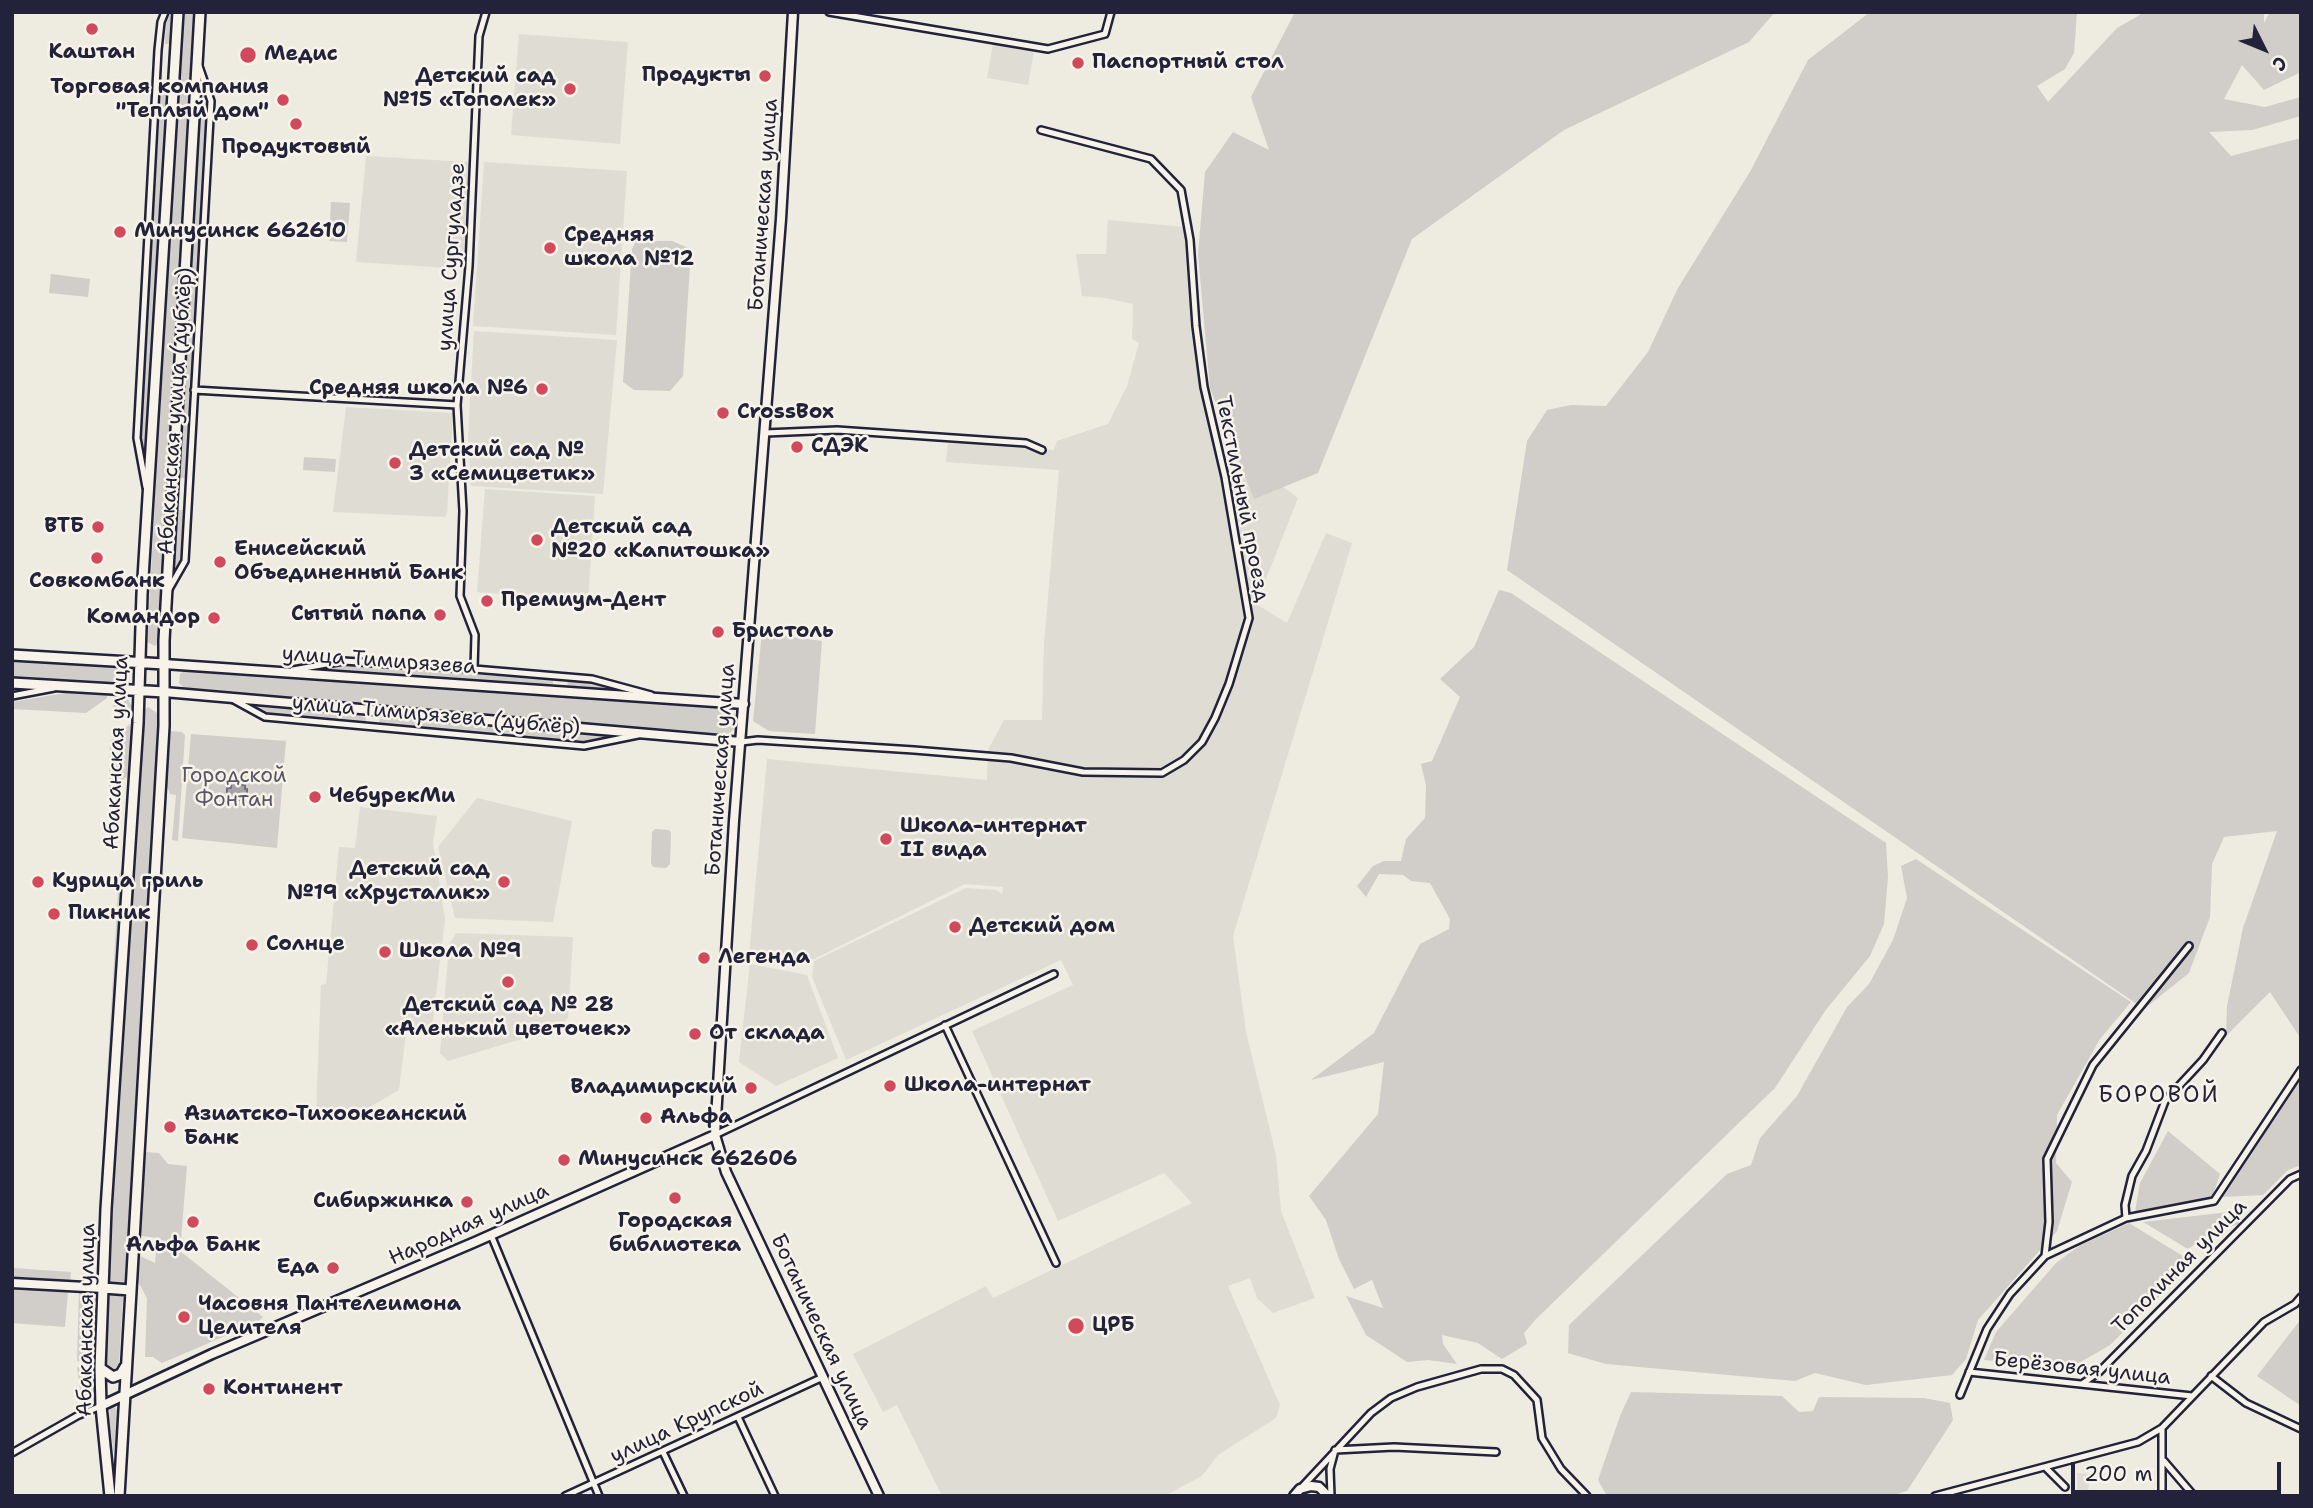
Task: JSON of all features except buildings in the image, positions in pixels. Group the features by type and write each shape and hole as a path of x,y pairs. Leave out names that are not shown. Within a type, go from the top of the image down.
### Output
{"main road":[{"name":"Абаканская улица","path":"110,1496 100,1368 106,1209 178,12"},
{"name":"Абаканская улица","path":"119,1496 164,726 166,594 200,12"},
{"name":"улица Тимирязева","path":"12,656 164,664"},
{"path":"12,683 164,692"},
{"path":"104,1288 130,1290"},
{"path":"100,1368 113,1377 121,1374 125,1366"}],"street":[{"name":"Абаканская улица (дублёр)","path":"148,501 138,438 158,50 161,22 165,12"},
{"name":"улица Сургуладзе","path":"474,669 475,635 460,596 463,511 457,405 469,266 479,36 486,12"},
{"name":"Ботаническая улица","path":"793,12 715,1135 726,1172 879,1496"},
{"path":"829,12 1048,49 1105,34 1111,12"},
{"name":"Абаканская улица (дублёр)","path":"166,594 185,561 211,101 197,60"},
{"name":"Текстильный проезд","path":"741,742 758,740 1011,758 1083,772 1162,773 1184,760 1202,742 1215,718 1229,684 1249,618 1225,477 1204,387 1190,240 1181,190 1151,159 1041,130"},
{"path":"194,390 457,405"},
{"path":"765,433 837,430 1026,443 1042,450"},
{"name":"улица Тимирязева (дублёр)","path":"283,672 343,661 474,669 592,679 664,699"},
{"name":"улица Тимирязева","path":"164,664 744,704"},
{"path":"12,696 67,686"},
{"path":"164,692 741,742"},
{"name":"улица Тимирязева (дублёр)","path":"226,696 265,717 299,721 584,746 647,733"},
{"path":"2045,1256 2049,1222 2047,1159 2093,1065 2189,946"},
{"name":"Народная улица","path":"12,1454 77,1416 124,1394 715,1135 1054,974"},
{"path":"946,1025 1055,1263"},
{"path":"2126,1218 2125,1205 2132,1176 2146,1151 2165,1101 2203,1060 2222,1033"},
{"path":"1960,1395 1987,1329 2010,1294 2045,1256 2126,1218 2214,1202 2301,1070"},
{"name":"Тополиная улица","path":"2082,1384 2099,1372 2290,1179 2301,1174"},
{"path":"491,1235 599,1496"},
{"path":"12,1283 104,1288"},
{"path":"1935,1496 2138,1442 2162,1428 2264,1322 2295,1304 2301,1297"},
{"path":"1297,1492 1371,1413 1391,1398 1417,1387 1481,1368 1502,1368 1514,1375 1537,1400 1542,1438 1561,1469 1587,1496"},
{"name":"Берёзовая улица","path":"1969,1372 2192,1396"},
{"path":"2211,1376 2246,1404 2301,1429"},
{"name":"улица Крупской","path":"565,1496 823,1377"},
{"path":"738,1417 775,1496"},
{"path":"2162,1428 2162,1496"},
{"path":"1335,1450 1394,1447 1496,1452"},
{"path":"1330,1496 1335,1450"},
{"path":"663,1452 684,1496"},
{"path":"2164,1461 2194,1496"},
{"path":"2045,1467 2065,1487"},
{"path":"1297,1492 1318,1487 1330,1496"}],"shaded area":[{"name":"Детский сад №15 «Тополек»","path":"519,34 628,42 620,144 511,135"},
{"path":"993,44 1034,50 1028,85 987,78"},
{"path":"366,156 467,162 471,167 464,269 356,262"},
{"name":"Средняя школа №12","path":"484,162 627,171 616,335 473,326"},
{"path":"1108,220 1185,227 1216,446 1230,481 1266,474 1298,498 1256,604 1287,623 1326,533 1352,543 1233,936 1246,1032 1276,1155 1281,1211 1315,1298 1273,1313 1257,1298 1250,1278 1228,1286 1280,1405 1276,1418 1218,1455 1202,1476 1164,1496 942,1496 897,1405 883,1412 853,1354 986,1286 993,1298 1192,1203 1164,1173 1058,1221 972,1031 1073,985 1061,960 846,1060 812,977 814,961 966,888 996,890 1002,894 1003,887 965,884 812,960 749,955 767,759 987,780 988,750 1004,720 1042,720 1044,644 1059,470 946,462 948,443 1054,450 1057,441 1108,424 1127,386 1139,343 1132,339 1133,304 1082,296 1076,254 1106,254"},
{"name":"Средняя школа №6","path":"474,331 617,340 603,494 471,486 468,437"},
{"name":"Детский сад № 3 «Семицветик»","path":"346,407 453,413 445,517 333,512"},
{"name":"Детский сад №20 «Капитошка»","path":"485,489 595,496 588,602 477,592"},
{"path":"231,784 245,785 247,796 244,796 244,800 230,799 227,788 231,788"},
{"name":"Детский сад №19 «Хрусталик»","path":"477,798 572,821 553,922 455,918 438,847"},
{"name":"Школа №9","path":"360,807 437,816 433,843 445,919 431,1036 406,1033 399,1090 347,1120 316,1111 321,985 326,984 339,847 355,848"},
{"name":"Детский сад № 28 «Аленький цветочек»","path":"456,933 573,937 568,1018 558,1028 448,1061 440,1053 449,945"},
{"path":"750,964 807,975 838,1058 776,1086 739,1062"},
{"path":"2077,1473 2091,1474 2087,1496 2078,1496"}],"green space":[{"path":"167,12 175,12 173,35 169,44 165,44"},
{"path":"183,12 195,12 159,643 155,646 147,642"},
{"path":"1295,12 1775,12 1749,42 1564,130 1412,239 1318,473 1254,499 1210,388 1198,254 1205,172 1233,132 1269,150 1251,97"},
{"path":"1870,12 2077,12 2074,53 2065,69 2037,86 2048,102 2117,28 2145,12 2264,12 2264,23 2270,12 2301,12 2301,72 2264,90 2242,65 2224,99 2265,107 2301,97 2301,116 2252,130 2209,132 2231,156 2301,138 2301,1039 2270,992 2226,1036 2227,1006 2243,928 2277,831 2224,837 2212,864 2210,917 2189,973 2144,1009 1507,570 1527,441 1547,410 1571,405 1606,406 1648,352 1678,288 1751,170 1808,60"},
{"path":"201,78 208,100 185,478 179,478 176,464"},
{"path":"161,88 166,89 170,99 147,473 144,468 140,432"},
{"path":"331,202 350,203 347,242 329,241"},
{"path":"636,241 672,241 691,249 683,376 670,391 634,390 623,382 632,249"},
{"path":"51,274 90,279 88,297 49,293"},
{"path":"304,457 336,459 335,472 303,470"},
{"path":"178,510 183,510 181,559 171,582 173,524"},
{"path":"1499,590 1511,593 1886,843 1888,877 1884,924 1870,956 1825,1011 1775,1088 1536,1319 1524,1333 1527,1344 1502,1359 1478,1343 1442,1335 1443,1344 1457,1364 1428,1360 1407,1362 1366,1335 1346,1296 1383,1308 1372,1280 1354,1289 1339,1259 1326,1220 1309,1196 1378,1114 1384,1062 1311,1080 1374,1033 1420,944 1449,929 1450,919 1430,883 1411,881 1403,875 1379,874 1366,897 1357,886 1373,866 1384,861 1401,861 1406,839 1425,818 1426,785 1421,764 1432,761 1460,697 1440,679 1474,647"},
{"path":"762,632 822,641 815,734 769,731 753,721"},
{"path":"12,659 109,664 122,672 121,678 114,684 12,678"},
{"path":"341,665 553,680 553,685 540,687 307,672"},
{"path":"184,671 726,708 736,716 737,724 731,732 723,736 193,690 185,689 179,683 180,674"},
{"path":"568,681 600,684 636,694 583,691 567,686"},
{"path":"65,693 107,695 107,698 86,713 12,709 12,702"},
{"path":"114,695 128,699 134,714 113,712"},
{"path":"246,703 353,713 366,718 366,723 379,723 380,719 393,717 622,738 587,744 271,716"},
{"path":"148,707 157,713 158,731 125,1282 111,1285 108,1282 143,711"},
{"path":"130,724 133,725 127,777 109,787 110,741"},
{"path":"170,731 182,732 185,735 178,841 172,840 176,795 170,794 166,784"},
{"name":"Городской Фонтан","path":"191,734 286,741 277,848 182,838"},
{"path":"655,829 669,830 671,833 670,864 666,868 653,867 651,863 652,832"},
{"path":"125,859 104,1193 101,1181 119,875"},
{"path":"1916,859 2131,1002 2100,1039 2057,1115 2056,1163 2072,1182 2057,1231 1978,1320 1966,1359 1952,1375 1866,1385 1815,1373 1795,1381 1606,1364 1568,1353 1569,1325 1727,1174 1751,1165 1760,1138 1797,1096 1847,1007 1869,984 1893,940 1907,898 1901,866"},
{"path":"2301,1067 2301,1165 2288,1170 2263,1195 2221,1197 2239,1160 2274,1115"},
{"path":"2168,1131 2220,1174 2214,1192 2208,1206 2135,1212 2140,1183"},
{"path":"145,1152 159,1153 168,1164 187,1166 180,1251 263,1317 258,1322 162,1363 153,1357 145,1357 147,1298 136,1278 140,1256 155,1263 157,1238 142,1236 139,1223"},
{"path":"2237,1211 2244,1222 2209,1234 2188,1249 2143,1222"},
{"path":"2129,1223 2186,1258 2176,1280 2110,1345 2072,1367 1984,1360 1996,1332 2056,1263 2079,1246"},
{"path":"12,1268 71,1272 70,1283 12,1279"},
{"path":"12,1288 68,1291 65,1327 12,1323"},
{"path":"79,1291 95,1299 95,1308 88,1309 87,1334 92,1343 91,1361 77,1361"},
{"path":"110,1293 120,1293 123,1298 119,1364 114,1369 104,1365 107,1297"},
{"path":"2301,1319 2301,1406 2257,1376"},
{"path":"77,1367 91,1367 93,1394 88,1402 82,1405"},
{"path":"1631,1392 1782,1396 1799,1412 1813,1411 1819,1397 1924,1398 1950,1403 1953,1420 1907,1491 1891,1496 1607,1496 1598,1480"},
{"path":"114,1406 118,1411 114,1455 109,1418 110,1408"}],"place":[{"name":"Каштан","path":"92,29"},
{"name":"Медис","path":"248,55"},
{"name":"Паспортный стол","path":"1078,63"},
{"name":"Продукты","path":"765,76"},
{"name":"Детский сад №15 «Тополек»","path":"570,89"},
{"name":"Торговая компания \"Теплый дом\"","path":"283,100"},
{"name":"Продуктовый","path":"296,124"},
{"name":"Минусинск 662610","path":"120,232"},
{"name":"Средняя школа №12","path":"550,248"},
{"name":"Средняя школа №6","path":"542,389"},
{"name":"CrossBox","path":"723,413"},
{"name":"СДЭК","path":"797,447"},
{"name":"Детский сад № 3 «Семицветик»","path":"395,463"},
{"name":"ВТБ","path":"98,527"},
{"name":"Детский сад №20 «Капитошка»","path":"537,540"},
{"name":"Совкомбанк","path":"97,558"},
{"name":"Енисейский Объединенный Банк","path":"220,562"},
{"name":"Премиум-Дент","path":"487,601"},
{"name":"Сытый папа","path":"440,615"},
{"name":"Командор","path":"214,618"},
{"name":"Бристоль","path":"718,632"},
{"name":"ЧебурекМи","path":"315,797"},
{"name":"Школа-интернат II вида","path":"886,839"},
{"name":"Курица гриль","path":"38,882"},
{"name":"Детский сад №19 «Хрусталик»","path":"504,882"},
{"name":"Пикник","path":"54,914"},
{"name":"Детский дом","path":"955,927"},
{"name":"Солнце","path":"252,945"},
{"name":"Школа №9","path":"385,952"},
{"name":"Легенда","path":"704,958"},
{"name":"Детский сад № 28 «Аленький цветочек»","path":"508,982"},
{"name":"От склада","path":"695,1034"},
{"name":"Школа-интернат","path":"890,1086"},
{"name":"Владимирский","path":"751,1088"},
{"name":"Альфа","path":"646,1118"},
{"name":"Азиатско-Тихоокеанский Банк","path":"170,1127"},
{"name":"Минусинск 662606","path":"564,1160"},
{"name":"Городская библиотека","path":"675,1198"},
{"name":"Сибиржинка","path":"467,1202"},
{"name":"Альфа Банк","path":"193,1222"},
{"name":"Еда","path":"333,1268"},
{"name":"Часовня Пантелеимона Целителя","path":"184,1317"},
{"name":"ЦРБ","path":"1076,1326"},
{"name":"Континент","path":"209,1389"}],"district":[{"name":"БОРОВОЙ","path":"2159,1096"}]}
